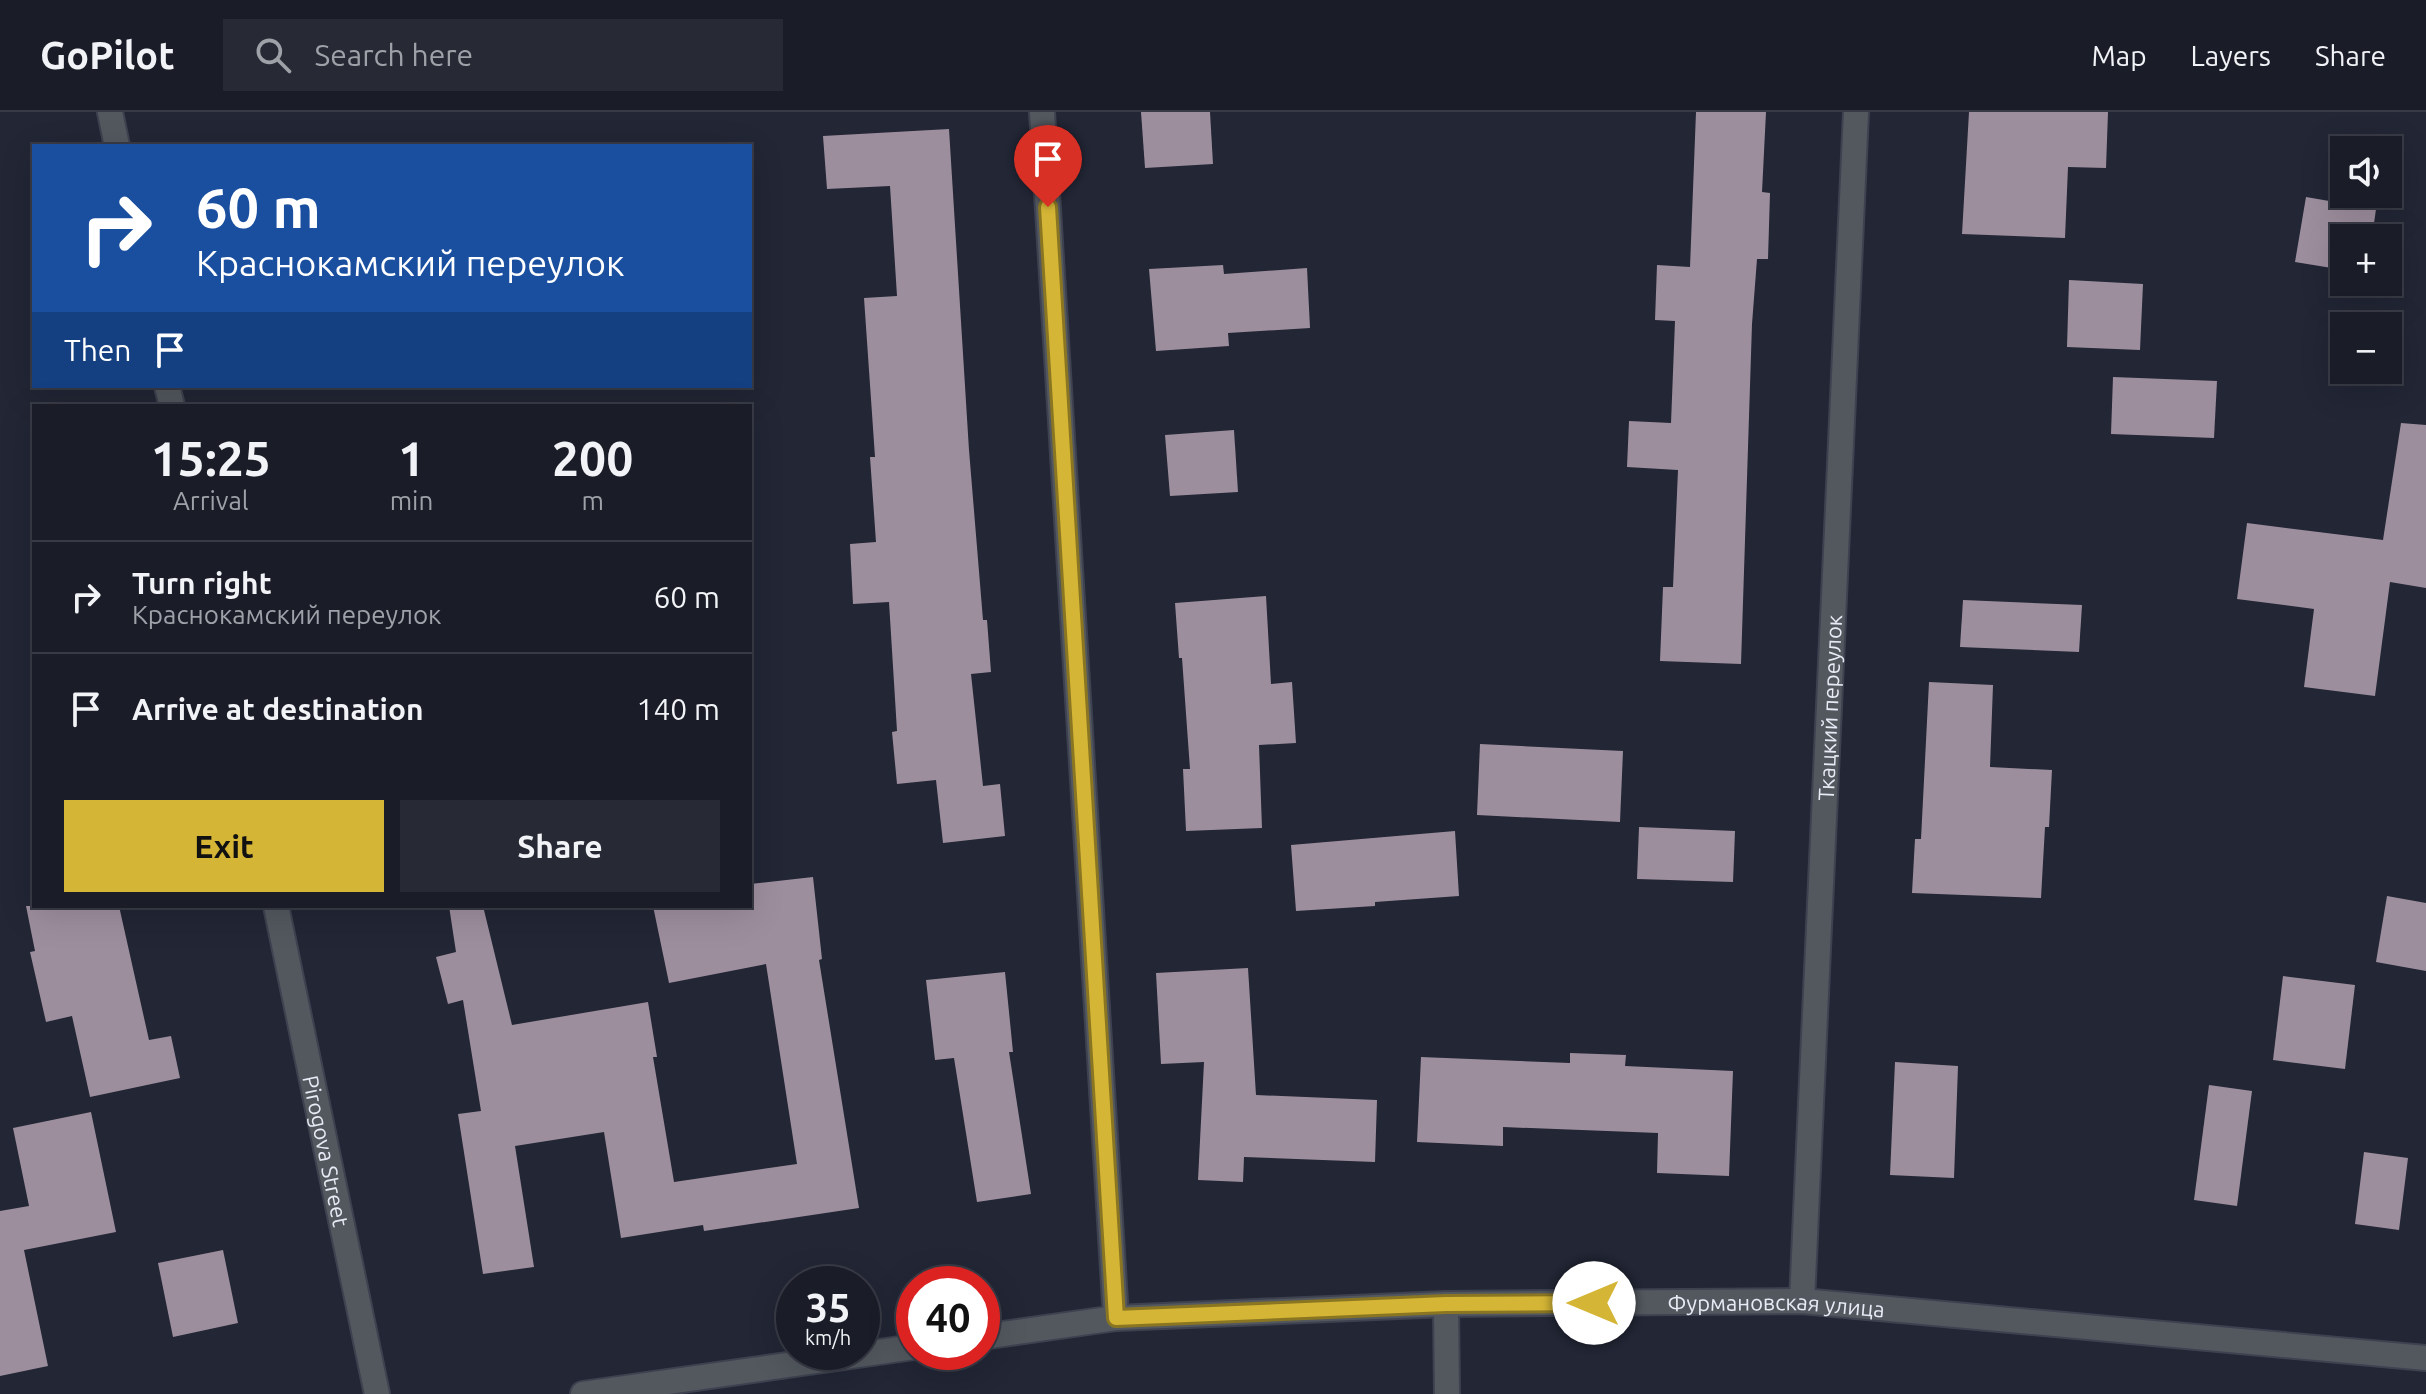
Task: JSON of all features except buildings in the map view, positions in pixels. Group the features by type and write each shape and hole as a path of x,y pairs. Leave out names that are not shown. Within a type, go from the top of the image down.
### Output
{"street":[{"path":"110,112 117,144"},
{"path":"1042,112 1116,1318"},
{"name":"Ткацкий переулок","path":"1802,1301 1856,112"},
{"name":"Pirogova Street","path":"276,908 377,1394"},
{"name":"Фурмановская улица","path":"1000,1334 1116,1318 1446,1304 1802,1301 2426,1358"},
{"path":"1446,1304 1447,1394"},
{"path":"583,1394 896,1350"}],"route":[{"path":"1048,207 1116,1318 1446,1304 1594,1303"}]}
